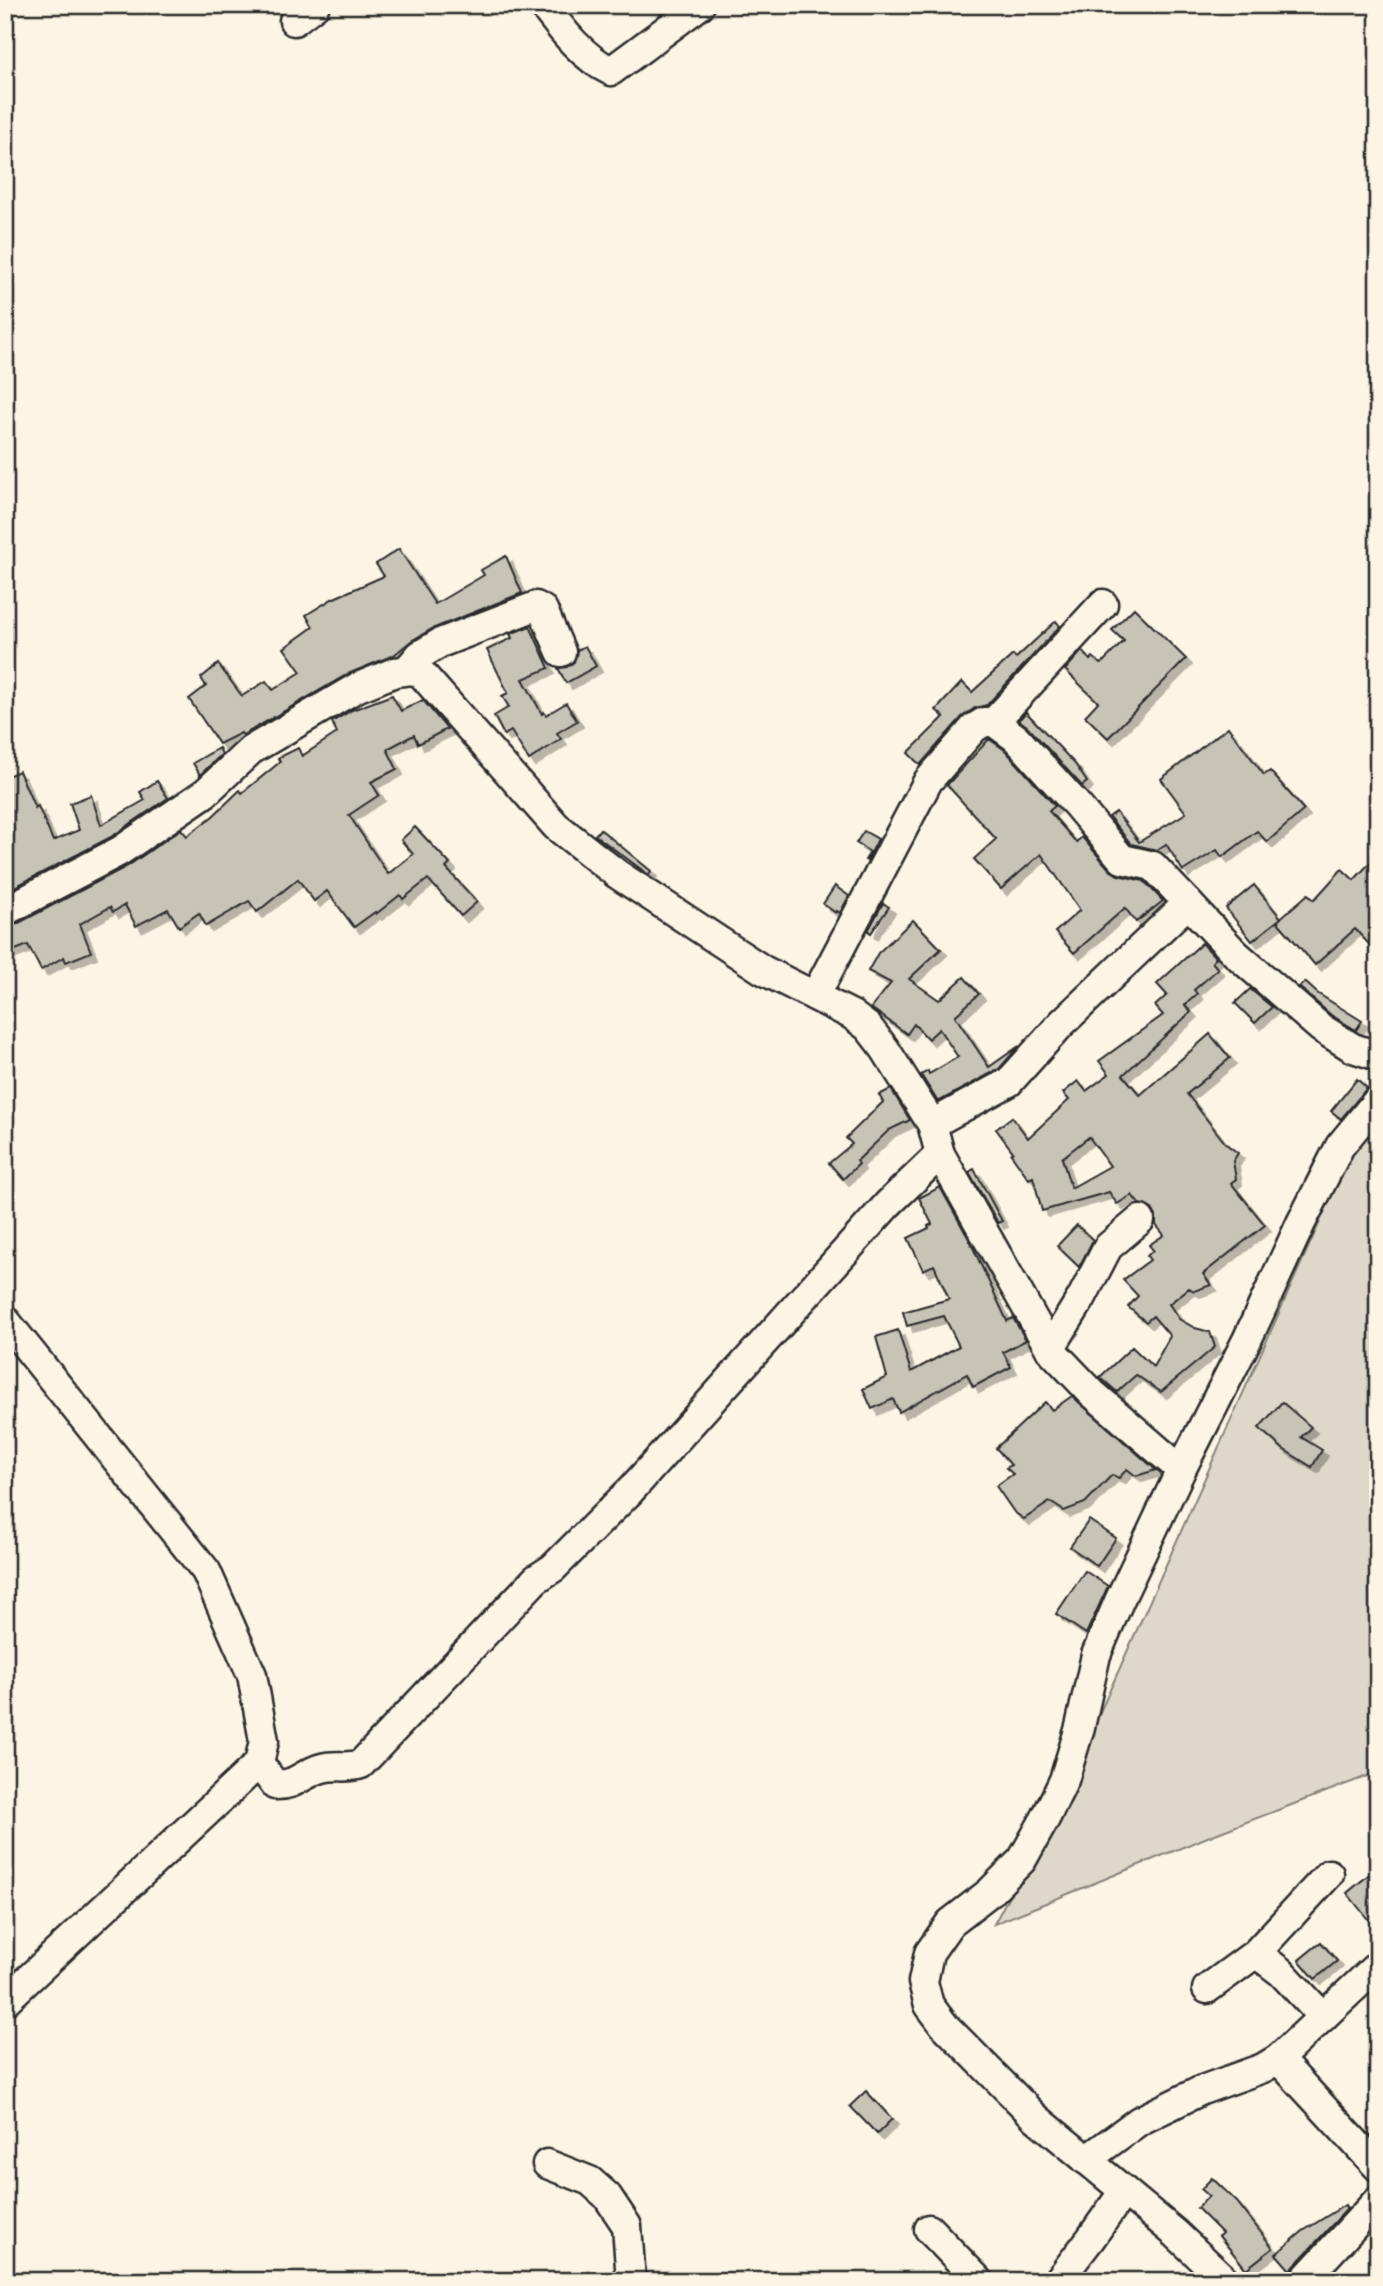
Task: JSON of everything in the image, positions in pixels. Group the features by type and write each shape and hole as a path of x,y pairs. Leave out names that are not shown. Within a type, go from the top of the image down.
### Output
{"street":[{"path":"543,5 573,42 596,64 611,71 700,5"},
{"path":"994,722 1103,604"},
{"path":"407,670 421,655 440,643 536,606 540,607 546,616 561,652"},
{"path":"5,911 120,851 205,793 239,760 267,740 356,688 396,672 407,670 421,673 556,826 617,874 763,970 852,1015 868,1027 932,1124 940,1154 1050,1349 1092,1393 1181,1470"},
{"path":"815,996 928,781 974,728 984,722 994,722 1016,738 1122,859 1153,866 1236,954 1321,1028 1353,1048 1378,1056"},
{"path":"932,1124 1009,1082 1062,1023 1188,904"},
{"path":"1226,2281 1175,2233 1035,2118 944,2025 929,2005 923,1982 929,1953 950,1923 990,1892 1022,1860 1046,1817 1064,1780 1080,1727 1096,1655 1181,1470 1340,1146 1378,1100"},
{"path":"259,1763 275,1785 289,1786 320,1768 361,1765 536,1579 553,1569 631,1490 888,1204 940,1154"},
{"path":"1050,1349 1082,1297 1108,1247 1140,1220"},
{"path":"5,1320 206,1571 252,1675 264,1741 259,1763 5,2001"},
{"path":"1207,1989 1256,1953 1329,1874"},
{"path":"1256,1953 1281,1972 1324,2017"},
{"path":"1086,2160 1139,2120 1202,2090 1263,2068 1278,2059 1378,1965"},
{"path":"1278,2059 1378,2167"},
{"path":"547,2164 590,2181 607,2196 627,2226 631,2281"},
{"path":"1058,2281 1124,2191"},
{"path":"1303,2281 1378,2200"},
{"path":"929,2229 979,2281"}],"shaded area":[{"path":"1378,1092 1378,1772 1215,1834 994,1924 1066,1788"}],"building":[{"path":"399,549 435,604 484,575 481,570 506,556 522,593 432,629 394,655 348,674 243,735 241,733 219,744 189,699 206,686 201,678 218,664 242,696 266,681 273,690 301,672 284,648 313,627 306,615 332,599 384,576 376,564"},
{"path":"1134,608 1186,659 1108,738 1085,716 1098,702 1065,670 1082,651 1090,660 1093,657 1101,664 1124,641 1112,630"},
{"path":"1056,621 1060,626 987,705 975,708 962,717 920,765 908,753 944,717 936,710 962,682 972,692 1013,655 1016,658"},
{"path":"530,626 549,668 523,679 542,714 544,712 546,715 566,703 577,721 557,733 561,739 529,760 511,731 504,735 494,716 509,707 502,696 508,693 487,650 512,638 510,634"},
{"path":"585,646 596,666 566,683 558,668 567,667 574,662 577,650"},
{"path":"392,695 401,711 423,700 447,729 418,744 414,735 387,749 397,769 371,782 379,795 349,815 388,874 413,854 401,840 415,827 450,864 446,868 477,902 461,916 428,879 403,899 400,895 354,927 327,891 314,901 298,879 257,912 249,901 206,926 199,913 179,927 168,909 136,926 125,905 113,912 110,907 80,924 91,952 66,962 64,957 41,970 28,945 5,954 5,927 13,926 128,866 181,829 187,836 240,790 242,793 280,762 278,758 298,748 302,756 337,733 332,722 352,710"},
{"path":"1026,712 1075,764 1087,782 1082,786 1019,720"},
{"path":"1228,727 1264,775 1270,771 1304,810 1267,842 1257,831 1222,857 1217,850 1183,871 1166,844 1157,850 1131,844 1109,817 1116,812 1139,842 1186,813 1161,779"},
{"path":"989,739 1005,750 1055,806 1049,811 1076,842 1082,837 1110,870 1118,875 1144,881 1163,901 1136,922 1125,908 1074,953 1055,932 1080,910 1041,854 1001,889 974,859 996,839 947,785"},
{"path":"219,748 222,754 200,775 193,763"},
{"path":"19,771 53,841 79,830 70,803 91,795 101,825 145,800 140,792 157,781 168,798 111,837 7,891 5,777"},
{"path":"600,829 651,871 649,875 595,835"},
{"path":"864,831 878,839 867,861 865,860 870,852 856,843"},
{"path":"1378,854 1378,954 1355,929 1315,965 1277,921 1308,894 1314,900 1342,869 1354,880"},
{"path":"1254,885 1281,918 1252,941 1226,908"},
{"path":"835,886 849,896 840,913 823,904"},
{"path":"883,903 889,907 871,933 868,931"},
{"path":"913,920 941,949 909,979 939,1000 964,977 979,994 955,1016 989,1067 1019,1046 999,1069 938,1102 921,1075 928,1071 929,1074 958,1057 939,1029 928,1039 914,1024 907,1034 871,1008 891,983 868,971 878,953"},
{"path":"1202,943 1216,958 1212,962 1218,969 1194,990 1197,994 1185,1005 1191,1012 1123,1075 1140,1095 1210,1034 1230,1058 1187,1094 1226,1144 1238,1153 1233,1161 1236,1179 1231,1183 1265,1225 1203,1274 1211,1285 1194,1291 1189,1288 1169,1304 1179,1319 1195,1328 1210,1332 1215,1347 1161,1392 1136,1375 1117,1392 1100,1377 1132,1347 1153,1367 1170,1336 1153,1316 1146,1322 1128,1307 1138,1296 1123,1280 1150,1260 1147,1256 1153,1250 1149,1245 1164,1235 1156,1225 1156,1216 1152,1209 1139,1204 1132,1195 1117,1204 1109,1192 1042,1211 1033,1177 1029,1179 996,1129 1012,1117 1028,1138 1069,1100 1063,1093 1078,1081 1086,1091 1109,1074 1099,1061 1163,1015 1155,1006 1167,995 1157,984","holes":["1089,1137 1110,1166 1071,1188 1062,1158"]},
{"path":"1305,982 1317,993 1362,1021 1356,1030 1331,1015 1299,987"},
{"path":"1250,989 1272,1007 1255,1023 1235,1003"},
{"path":"1357,1079 1367,1088 1341,1119 1331,1111"},
{"path":"891,1089 910,1120 889,1130 857,1161 859,1164 843,1179 829,1163 852,1144 846,1138 883,1102 879,1095"},
{"path":"974,1169 1002,1221 998,1223 969,1172"},
{"path":"940,1187 969,1239 1007,1321 1013,1318 1026,1340 1003,1352 1011,1367 973,1387 967,1374 899,1412 893,1399 872,1409 863,1389 887,1377 876,1337 898,1330 911,1372 959,1346 944,1316 907,1326 903,1312 949,1299 934,1265 923,1270 908,1238 932,1224 919,1198"},
{"path":"1077,1225 1093,1240 1079,1267 1057,1246"},
{"path":"1072,1396 1156,1470 1136,1476 1127,1469 1119,1478 1112,1475 1085,1503 1064,1511 1050,1502 1024,1519 1014,1512 996,1486 1013,1474 1006,1468 1011,1465 996,1448 1045,1402 1052,1410"},
{"path":"1282,1402 1311,1427 1301,1437 1322,1450 1312,1467 1283,1449 1259,1428"},
{"path":"1089,1520 1116,1538 1097,1566 1070,1547"},
{"path":"1085,1571 1108,1586 1086,1634 1056,1614"},
{"path":"1371,1873 1378,1881 1378,1932 1347,1893"},
{"path":"1321,1942 1337,1961 1315,1979 1299,1960"},
{"path":"866,2091 892,2119 877,2134 850,2106"},
{"path":"1212,2178 1237,2202 1273,2248 1246,2269 1219,2236 1222,2233 1197,2208 1209,2196 1201,2189"},
{"path":"1345,2205 1347,2209 1290,2270 1276,2254 1303,2231"}]}
